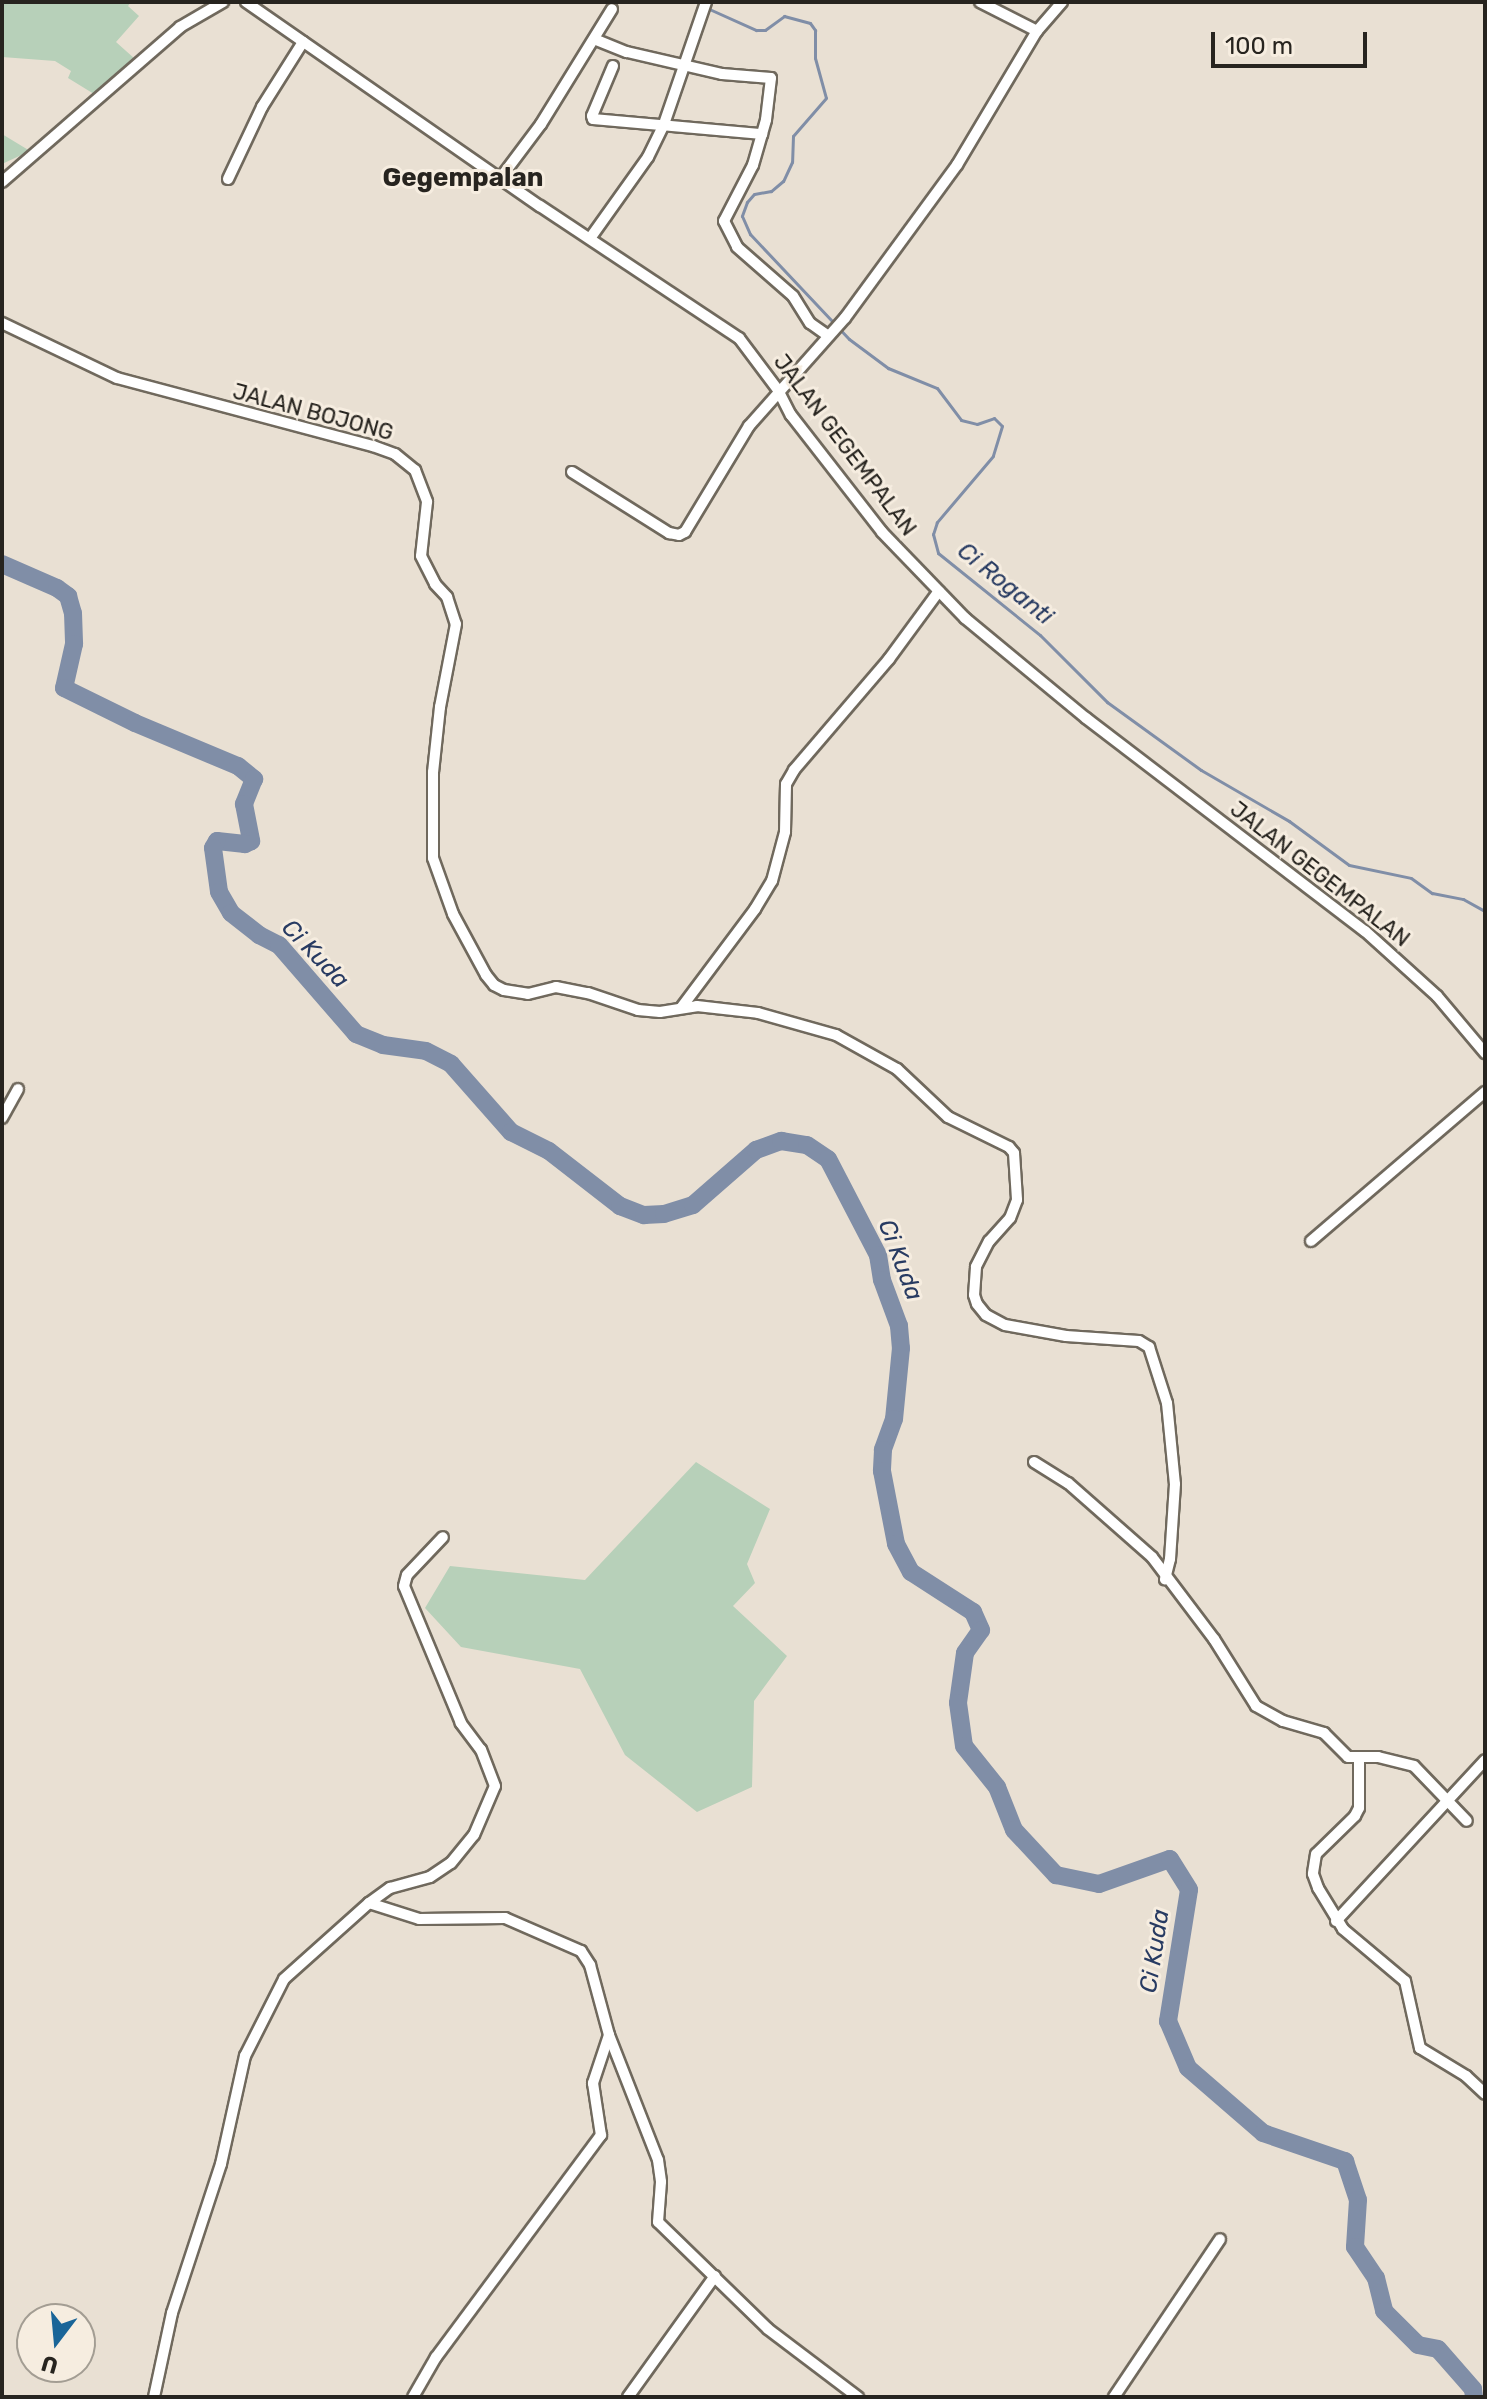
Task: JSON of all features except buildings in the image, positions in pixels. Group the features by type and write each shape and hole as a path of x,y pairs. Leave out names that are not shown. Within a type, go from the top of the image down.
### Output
{"street":[{"path":"2,182 180,27 223,2"},
{"name":"JALAN GEGEMPALAN","path":"246,2 502,176 540,206 739,338 778,390 791,415 882,532 965,618 1086,718 1365,931 1437,996 1485,1053"},
{"path":"980,2 1037,31"},
{"path":"572,472 669,533 682,534 749,426 845,318 957,165 1037,31 1062,2"},
{"path":"591,237 648,157 664,124 682,63 706,5"},
{"path":"502,176 541,124 612,9"},
{"path":"594,39 627,52 722,74 769,77 772,82 762,134 753,165 725,213 725,229 737,247 793,296 810,323 830,332"},
{"path":"228,179 262,107 303,42"},
{"path":"613,66 592,118 611,124 621,120 762,134"},
{"name":"JALAN BOJONG","path":"2,323 117,378 373,446 395,454 415,470 427,502 421,556 435,584 447,597 456,624 440,707 433,772 433,858 471,952 494,985 504,990 528,994 556,987 588,993 638,1010 660,1012 681,1008 758,1013 836,1035 897,1069 955,1122 1009,1147 1014,1153 1017,1200 1010,1218 989,1241 976,1267 974,1295 977,1304 986,1315 1005,1325 1066,1336 1139,1341 1149,1347 1167,1403 1175,1484 1165,1579"},
{"path":"681,1008 755,909 772,881 785,832 786,784 794,770 889,659 939,591"},
{"path":"2,1118 18,1089"},
{"path":"1311,1241 1485,1092"},
{"path":"1034,1462 1054,1472 1136,1541 1157,1563 1165,1579 1214,1639 1256,1706 1283,1721 1324,1733 1344,1755 1359,1760 1378,1757 1414,1766 1445,1802 1467,1821"},
{"path":"154,2397 172,2313 221,2164 245,2056 284,1979 390,1888 430,1877 451,1863 474,1835 495,1786 481,1750 461,1723 404,1586 407,1575 443,1537"},
{"path":"1359,1760 1359,1808 1313,1863 1318,1888 1336,1921 1405,1981 1420,2048 1466,2076 1485,2094"},
{"path":"1336,1921 1485,1760"},
{"path":"369,1903 419,1919 505,1918 581,1951 590,1965 609,2035 658,2160 661,2182 658,2222 768,2329 858,2397"},
{"path":"413,2397 436,2357 595,2147 601,2135 601,2124 593,2083 609,2035"},
{"path":"1114,2397 1220,2239"},
{"path":"628,2397 715,2276"}],"green space":[{"path":"2,2 131,2 128,6 139,16 116,42 135,59 94,94 68,78 71,71 55,61 2,57"},
{"path":"2,134 30,151 2,164"},
{"path":"696,1462 770,1509 747,1564 755,1583 733,1606 787,1656 754,1701 752,1787 697,1812 625,1755 580,1669 461,1647 425,1608 450,1566 585,1580"}],"waterway":[{"name":"Ci Roganti","path":"707,8 756,30 765,30 784,16 810,23 815,30 815,58 826,98 793,136 792,162 783,181 771,191 754,194 747,202 742,216 750,234 849,339 888,368 937,388 961,420 977,424 994,418 1002,426 993,456 937,522 933,534 938,553 1040,635 1107,702 1201,770 1289,821 1349,865 1411,878 1432,893 1463,899 1485,911"},
{"name":"Ci Kuda","path":"2,564 68,596 73,613 74,644 64,688 135,723 238,766 254,779 244,804 251,841 245,844 217,841 213,848 219,892 231,913 259,935 279,945 356,1034 383,1045 426,1051 451,1064 511,1132 549,1151 620,1206 644,1215 664,1214 693,1205 756,1150 781,1141 807,1145 828,1159 878,1255 882,1280 899,1326 901,1348 894,1419 883,1450 882,1471 896,1544 911,1572 973,1612 981,1630 965,1653 958,1703 964,1746 997,1787 1014,1830 1056,1875 1099,1884 1170,1859 1189,1890 1168,2021 1188,2068 1263,2133 1345,2161 1358,2200 1355,2247 1376,2278 1384,2311 1418,2345 1438,2349 1473,2389 1474,2397"}],"district":[{"name":"Gegempalan","path":"463,178"}]}
